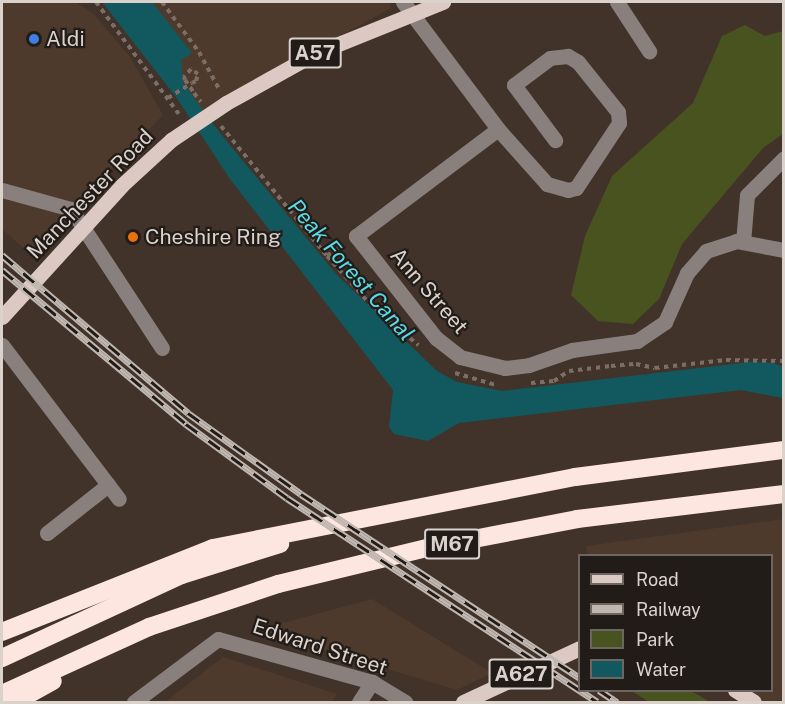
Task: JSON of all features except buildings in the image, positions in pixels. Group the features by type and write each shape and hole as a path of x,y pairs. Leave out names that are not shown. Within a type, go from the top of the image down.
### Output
{"highway":[{"name":"M67","path":"2,632 213,548 370,514 575,477 783,450"},
{"name":"M67","path":"2,694 149,627 278,584 427,548 577,519 783,494"},
{"name":"M67","path":"2,658 182,576 370,514"},
{"name":"M67","path":"15,702 149,627"}],"main road":[{"name":"Manchester Road","path":"2,318 83,231 122,185 171,140 226,103 315,53 406,7 443,2"},
{"name":"A627","path":"463,702 578,648"},
{"path":"738,692 754,702"}],"street":[{"path":"617,2 649,51"},
{"path":"406,7 535,175 559,188 576,188 619,123 618,112 578,62 568,56 550,58 514,85 555,140"},
{"name":"Ann Street","path":"498,129 356,236 436,338 460,357 505,368 529,365 572,350 637,341 665,322 687,273 706,252 743,242 783,250"},
{"path":"743,242 747,195 783,158"},
{"path":"2,190 71,209 83,231 162,348"},
{"path":"2,345 119,499"},
{"path":"47,533 108,484"},
{"name":"Edward Street","path":"134,702 218,639 372,682 405,702"},
{"path":"359,702 372,682"}],"path":[{"path":"96,2 178,113"},
{"path":"162,2 199,52 226,103"},
{"path":"168,98 192,83 198,77 191,69 184,77 208,111"},
{"path":"216,120 327,256"}],"shaded area":[{"path":"2,2 75,2 94,14 130,57 163,115 30,254 2,229"},
{"path":"123,2 389,2 391,8 197,115"},
{"path":"783,519 783,702 754,702 737,692 773,692 773,554 588,554 586,546"},
{"path":"372,599 492,673 457,690 257,630"},
{"path":"223,657 337,694 332,702 165,702"}],"green space":[{"path":"745,25 765,36 783,31 783,134 763,148 682,244 659,299 633,324 598,321 571,295 585,236 612,176 693,103 722,36"},
{"path":"634,692 693,692 710,702 649,702"}],"water":[{"path":"102,2 152,2 192,53 181,60 183,83 220,133 336,274 437,371 457,382 502,391 751,362 773,363 783,367 783,398 741,390 459,423 428,441 394,434 389,427 393,390 230,179 176,97"}],"railway":[{"path":"2,255 188,413 301,494 578,677"},
{"path":"2,270 186,424 287,498 578,689"},
{"path":"582,692 597,702"},
{"path":"602,692 617,702"}],"place":[{"name":"Aldi","path":"34,39"},
{"name":"Cheshire Ring","path":"133,237"}],"water label":[{"name":"Peak Forest Canal","path":"351,270"}]}
